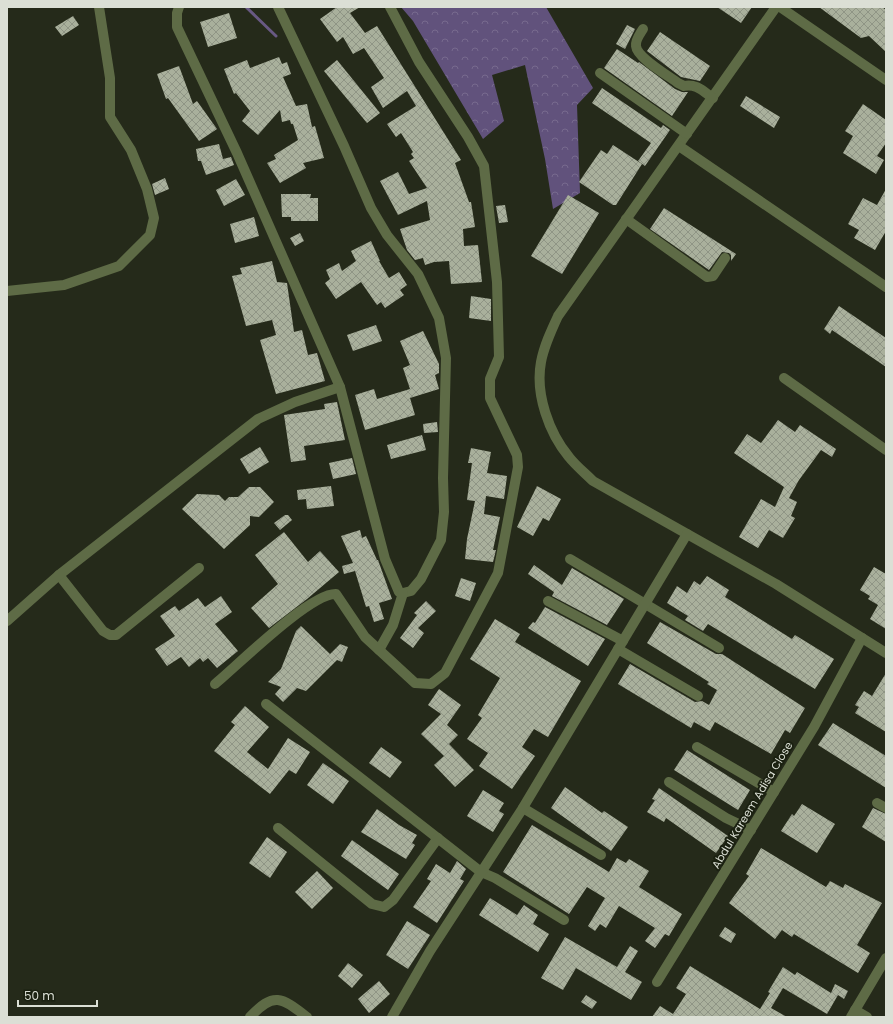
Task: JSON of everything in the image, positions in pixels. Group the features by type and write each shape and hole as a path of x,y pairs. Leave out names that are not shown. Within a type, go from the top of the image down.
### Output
{"street":[{"path":"7,291 64,285 119,266 150,235 154,218 147,189 131,150 110,117 110,78 99,7"},
{"path":"179,7 176,27 237,153 340,387 385,559 399,592 404,593 411,591 421,579 441,540 444,512 443,470 446,358 439,318 418,274 387,235 371,208 344,146 278,7"},
{"path":"215,684 294,616 328,594 336,594 365,637 415,683 431,684 445,673 498,573 518,467 517,455 490,398 490,379 499,357 497,282 484,166 468,137 419,62 390,7"},
{"path":"776,7 558,316 547,340 541,363 540,389 556,437 569,458 593,481 776,584 886,652"},
{"path":"780,7 886,80"},
{"path":"643,29 636,40 636,47 640,56 678,83 684,86 690,84 696,86 712,98"},
{"path":"600,73 687,134"},
{"path":"679,146 886,287"},
{"path":"626,219 707,278 712,276 724,258"},
{"path":"784,378 886,450"},
{"path":"7,621 59,575 258,419 295,402 340,387"},
{"path":"392,1017 430,951 523,808 687,534"},
{"path":"570,559 719,648"},
{"path":"59,575 103,631 110,635 116,635 199,568"},
{"path":"379,650 393,625 404,593"},
{"path":"548,601 621,645 698,696"},
{"name":"Abdul Kareem Adisa Close","path":"657,982 814,727 862,638"},
{"path":"266,704 481,872 495,878 564,920"},
{"path":"697,746 774,792"},
{"path":"669,782 726,818 751,830"},
{"path":"523,808 601,855"},
{"path":"278,828 372,904 384,907 393,900 438,838"},
{"path":"867,1017 853,1013 886,958"},
{"path":"250,1017 263,1004 276,999 286,1001 307,1017"}],"green space":[{"path":"401,7 546,7 593,88 577,105 580,193 553,209 545,159 525,65 492,75 504,121 483,139 413,21"}],"building":[{"path":"337,7 360,7 350,13 365,33 377,26 461,160 455,163 469,202 471,202 475,227 463,229 464,246 478,245 482,282 451,284 449,261 434,262 425,265 423,258 415,260 407,250 400,229 430,220 427,201 398,215 380,181 398,172 409,194 427,188 409,161 414,158 411,154 413,152 401,133 396,137 387,124 416,106 407,91 383,108 371,87 384,78 364,48 353,54 343,37 337,42 320,19"},
{"path":"717,7 752,7 741,23"},
{"path":"819,7 882,7 886,10 886,52 869,36 861,38"},
{"path":"229,13 237,38 208,47 200,22"},
{"path":"73,16 79,25 62,36 55,27"},
{"path":"627,25 635,29 625,49 616,44"},
{"path":"660,32 710,66 700,81 681,77 647,51"},
{"path":"617,49 638,63 639,62 675,89 682,92 688,92 672,116 604,68"},
{"path":"279,57 282,64 287,62 291,74 283,77 296,106 307,104 312,127 315,126 324,158 303,163 306,168 280,183 267,163 276,159 274,155 298,140 293,124 291,124 290,120 282,122 280,110 258,135 242,121 250,111 236,93 234,94 224,69 247,60 250,68"},
{"path":"337,60 380,113 367,123 324,71"},
{"path":"179,66 193,104 197,101 217,129 199,141 168,98 166,99 157,74"},
{"path":"602,88 661,128 663,125 670,130 645,166 638,161 651,143 592,103"},
{"path":"746,96 780,117 774,128 740,106"},
{"path":"863,104 886,120 886,143 877,156 884,160 876,174 843,153 853,136 845,131"},
{"path":"219,144 223,159 231,157 234,165 206,175 201,161 198,161 196,149"},
{"path":"613,145 642,164 616,205 613,205 579,182 601,150 607,154"},
{"path":"165,178 169,189 155,195 152,184"},
{"path":"236,179 245,195 224,206 216,190"},
{"path":"886,189 886,231 875,250 854,238 859,230 848,224 863,198 877,205"},
{"path":"281,194 311,194 310,198 318,198 318,221 291,221 291,217 282,217"},
{"path":"568,195 599,213 562,274 531,256"},
{"path":"505,205 508,222 499,223 496,206"},
{"path":"664,208 736,254 731,261 731,255 729,253 722,252 709,270 650,229"},
{"path":"254,217 259,236 235,243 230,224"},
{"path":"300,233 304,241 295,246 290,238"},
{"path":"371,241 379,261 389,278 399,272 407,285 400,290 404,295 385,308 381,302 377,305 361,282 336,299 325,283 330,279 326,270 339,263 342,271 356,261 351,251"},
{"path":"272,261 277,282 287,283 294,332 302,330 308,355 317,353 325,381 276,394 260,340 276,335 272,320 246,326 232,276 242,274 240,268"},
{"path":"471,296 491,299 491,321 469,318"},
{"path":"839,306 886,338 886,367 832,330 830,334 824,329"},
{"path":"376,325 382,341 353,351 347,335"},
{"path":"423,331 439,364 439,373 435,375 439,389 410,398 415,415 365,430 355,395 374,389 377,399 410,389 403,368 410,365 400,341"},
{"path":"337,402 345,440 304,446 306,460 291,462 284,415 325,409 324,404"},
{"path":"778,420 795,432 800,425 836,449 832,457 821,450 799,480 789,498 797,502 791,516 795,518 783,538 769,530 758,548 739,537 761,499 775,507 784,487 734,453 747,434 761,443"},
{"path":"437,422 438,432 424,433 423,424"},
{"path":"422,435 426,450 391,459 387,445"},
{"path":"260,447 269,462 249,474 240,459"},
{"path":"471,448 491,452 487,473 507,476 504,499 486,496 484,514 500,517 493,550 496,550 493,562 465,559 467,539 475,501 467,500 472,463 468,463"},
{"path":"352,458 356,474 333,479 329,463"},
{"path":"331,486 334,506 307,509 306,499 298,500 297,490"},
{"path":"537,486 561,499 549,521 543,518 533,536 517,527"},
{"path":"249,487 260,487 274,502 259,517 250,516 250,525 224,549 182,509 197,494 219,495 225,501 229,497 238,497"},
{"path":"285,515 288,515 292,520 280,530 274,523"},
{"path":"360,530 362,538 366,536 378,560 392,599 379,603 384,619 374,622 369,606 366,607 355,571 344,574 342,566 353,563 341,536"},
{"path":"284,532 308,562 320,551 339,572 269,628 251,608 278,584 255,555"},
{"path":"534,565 562,585 572,568 624,599 607,625 552,596 554,592 528,574"},
{"path":"874,567 886,574 886,629 870,619 878,605 868,599 870,596 860,590"},
{"path":"707,576 729,590 725,597 792,639 795,635 834,659 815,689 708,624 703,631 685,620 688,616 667,603 677,586 687,593 694,581 700,585"},
{"path":"461,578 476,583 470,601 455,596"},
{"path":"221,596 232,612 215,624 238,651 217,668 208,658 203,662 200,658 189,667 181,657 167,666 155,649 175,636 160,616 175,606 179,611 198,598 205,607"},
{"path":"426,601 436,611 418,628 424,633 413,648 400,638 417,615 414,613"},
{"path":"545,607 605,639 588,666 528,628 533,622 535,623"},
{"path":"495,619 520,634 515,642 581,681 548,737 534,729 522,747 535,756 512,789 479,766 488,753 467,739 482,718 478,715 500,678 470,659"},
{"path":"660,622 716,654 722,654 805,708 790,733 785,730 771,754 715,722 710,731 694,722 691,728 618,684 630,664 695,702 702,701 709,705 717,690 707,684 709,682 647,643"},
{"path":"301,626 330,654 340,644 348,647 342,662 337,660 306,691 297,688 283,702 275,694 281,687 268,682 281,669 296,631"},
{"path":"886,673 886,732 855,713 859,707 855,705 864,691 872,696"},
{"path":"439,689 461,705 447,725 458,735 449,744 474,770 455,787 434,765 444,756 421,734 441,714 428,705"},
{"path":"245,706 269,727 247,752 268,769 288,738 310,752 296,774 289,770 270,794 214,751 235,725 231,722"},
{"path":"833,723 886,756 886,788 818,745"},
{"path":"381,747 402,762 390,778 369,763"},
{"path":"687,750 750,790 738,810 674,770"},
{"path":"323,763 349,781 333,804 307,785"},
{"path":"565,787 602,813 604,811 628,827 611,851 551,808"},
{"path":"659,788 728,836 716,853 666,818 664,822 647,812 655,800 652,799"},
{"path":"483,790 504,803 499,811 504,814 493,832 467,816"},
{"path":"802,804 835,824 817,853 781,831 792,814 794,816"},
{"path":"873,808 886,814 886,842 862,827"},
{"path":"377,809 399,825 417,835 412,843 415,845 406,859 361,832"},
{"path":"532,825 609,872 617,858 626,863 629,859 649,871 639,887 682,914 669,936 665,934 655,948 645,941 655,928 619,906 606,928 600,924 595,931 588,926 605,898 587,887 569,914 503,872"},
{"path":"267,837 287,852 270,878 249,863"},
{"path":"352,840 399,874 388,890 341,856"},
{"path":"761,848 826,887 830,881 843,888 845,884 882,903 857,945 870,953 858,973 794,934 792,937 782,930 775,939 729,903 749,876 746,874"},
{"path":"457,861 466,869 460,879 464,881 437,923 413,907 431,881 427,879 436,864 450,873"},
{"path":"317,871 333,888 312,909 295,892"},
{"path":"490,898 517,915 524,905 538,915 533,924 549,934 538,952 479,915"},
{"path":"407,921 430,935 408,969 386,955"},
{"path":"725,927 736,934 731,943 719,936"},
{"path":"565,937 617,967 630,946 638,951 625,972 642,982 631,1000 576,968 563,990 541,978"},
{"path":"348,963 363,975 352,988 338,976"},
{"path":"690,966 760,1009 783,967 795,975 797,972 831,993 835,984 848,991 844,999 838,995 827,1014 783,988 771,1008 787,1017 652,1017 660,1006 673,1014 686,994 676,988"},
{"path":"379,981 390,994 369,1013 358,999"},
{"path":"586,995 597,1002 592,1009 581,1002"}],"waterway":[{"path":"246,7 276,36"}]}
